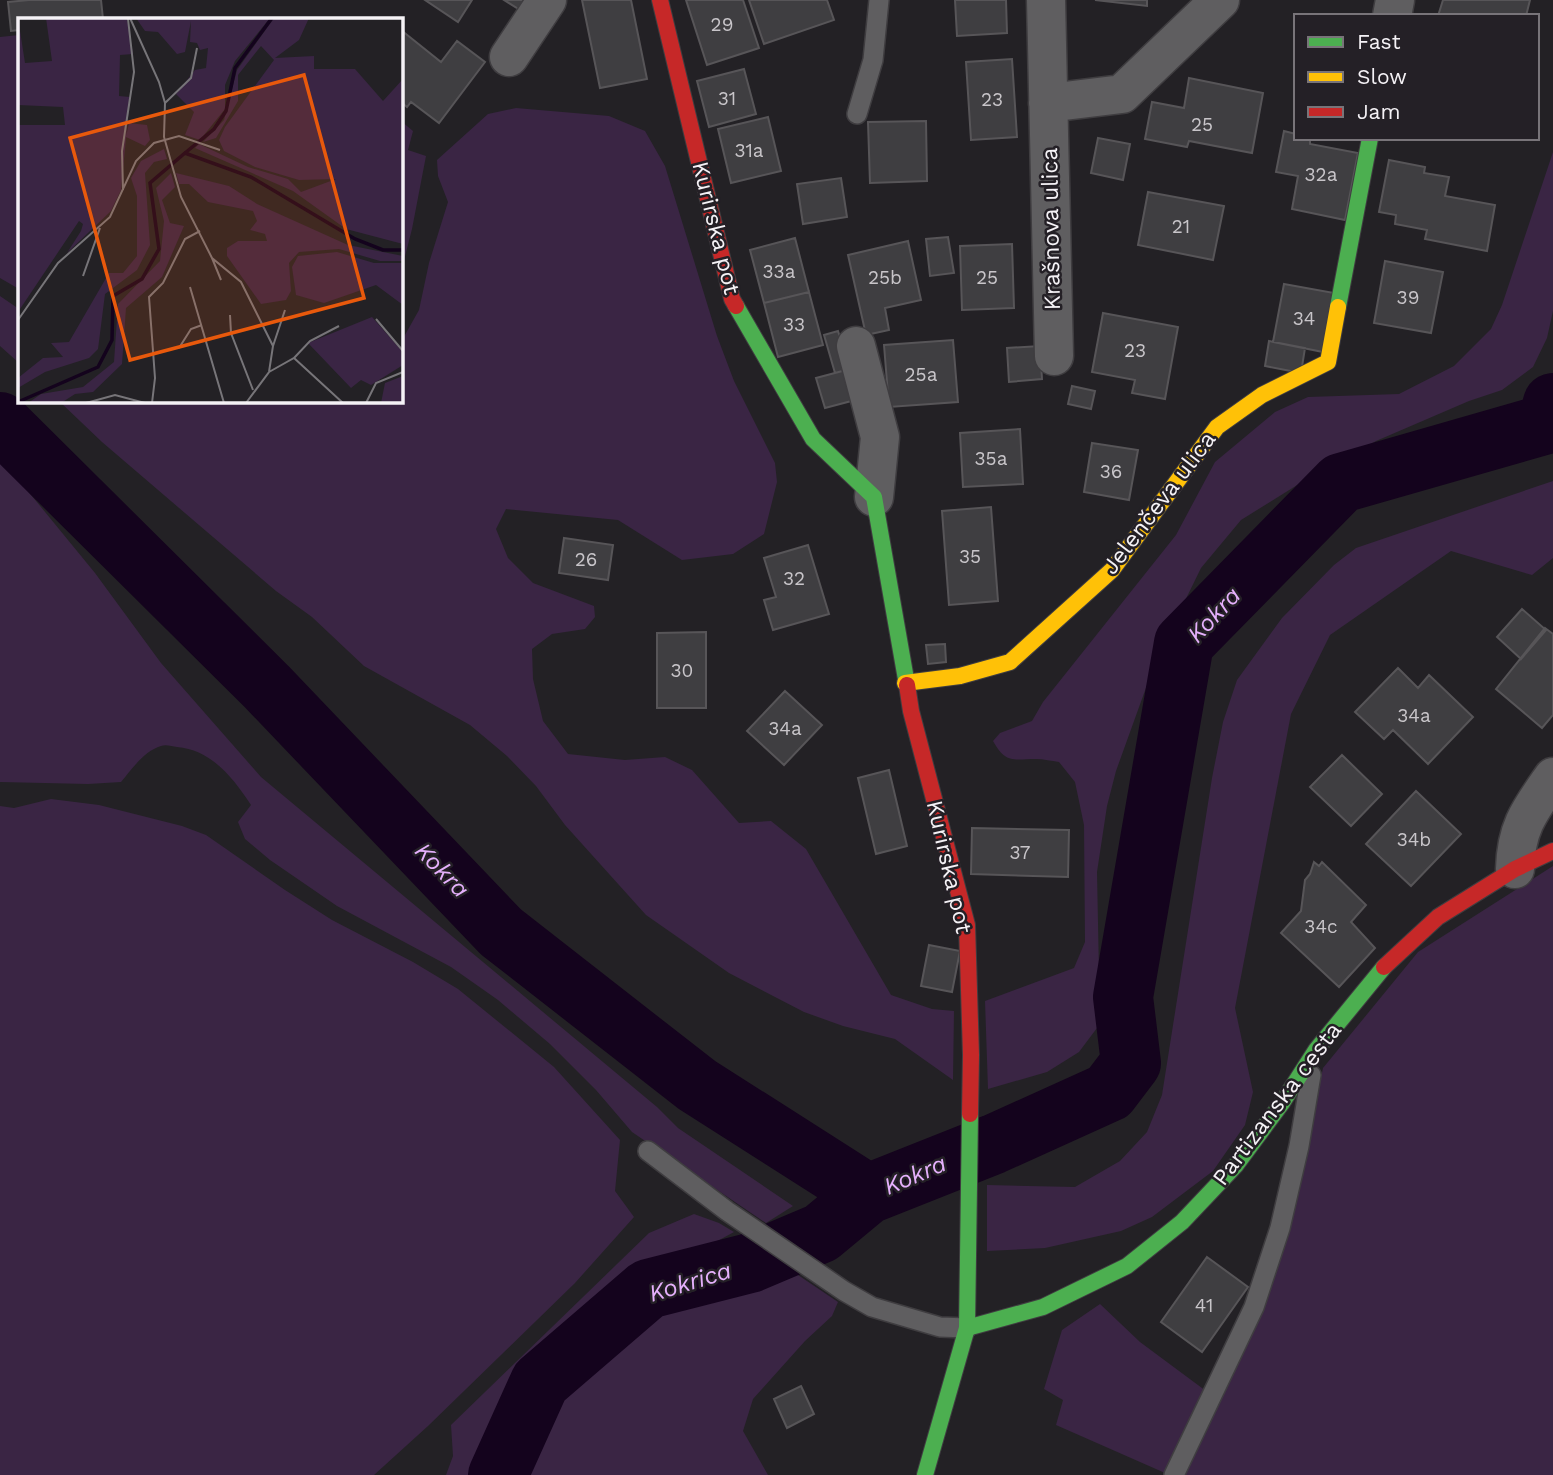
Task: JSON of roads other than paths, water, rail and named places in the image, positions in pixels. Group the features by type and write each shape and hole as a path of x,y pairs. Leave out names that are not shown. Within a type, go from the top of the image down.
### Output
{"street":[{"path":"509,57 547,0"},
{"name":"Kurirska pot","path":"660,0 732,299 813,439 874,497"},
{"name":"Krašnova ulica","path":"1046,0 1054,356"},
{"path":"1048,103 1122,94 1220,0"},
{"name":"Jelenčeva ulica","path":"905,683 960,676 1010,662 1112,570 1217,427 1262,395 1328,362 1370,140"},
{"name":"Kurirska pot","path":"856,346 880,437 874,497 905,683 967,925 971,1055 967,1328"},
{"path":"1515,869 1515,845 1526,815 1553,777"},
{"name":"Partizanska cesta","path":"967,1328 1043,1307 1127,1266 1164,1237 1182,1222 1236,1165 1282,1103 1316,1050 1380,971 1438,917 1515,869 1553,851"},
{"path":"925,1475 967,1328"}],"lane":[{"path":"857,114 873,60 879,0"},
{"path":"1174,1475 1254,1307 1280,1228 1299,1146 1316,1050"},
{"path":"648,1151 727,1211 844,1291 872,1307 940,1327 967,1328"}],"waterway":[{"name":"Kokra","path":"0,422 267,687 501,932 697,1085 868,1194 994,1144 1109,1092 1131,1063 1123,997 1184,643 1341,483 1547,424 1553,403"},
{"name":"Kokrica","path":"498,1475 540,1382 648,1289 750,1263 821,1233 868,1194"}]}
